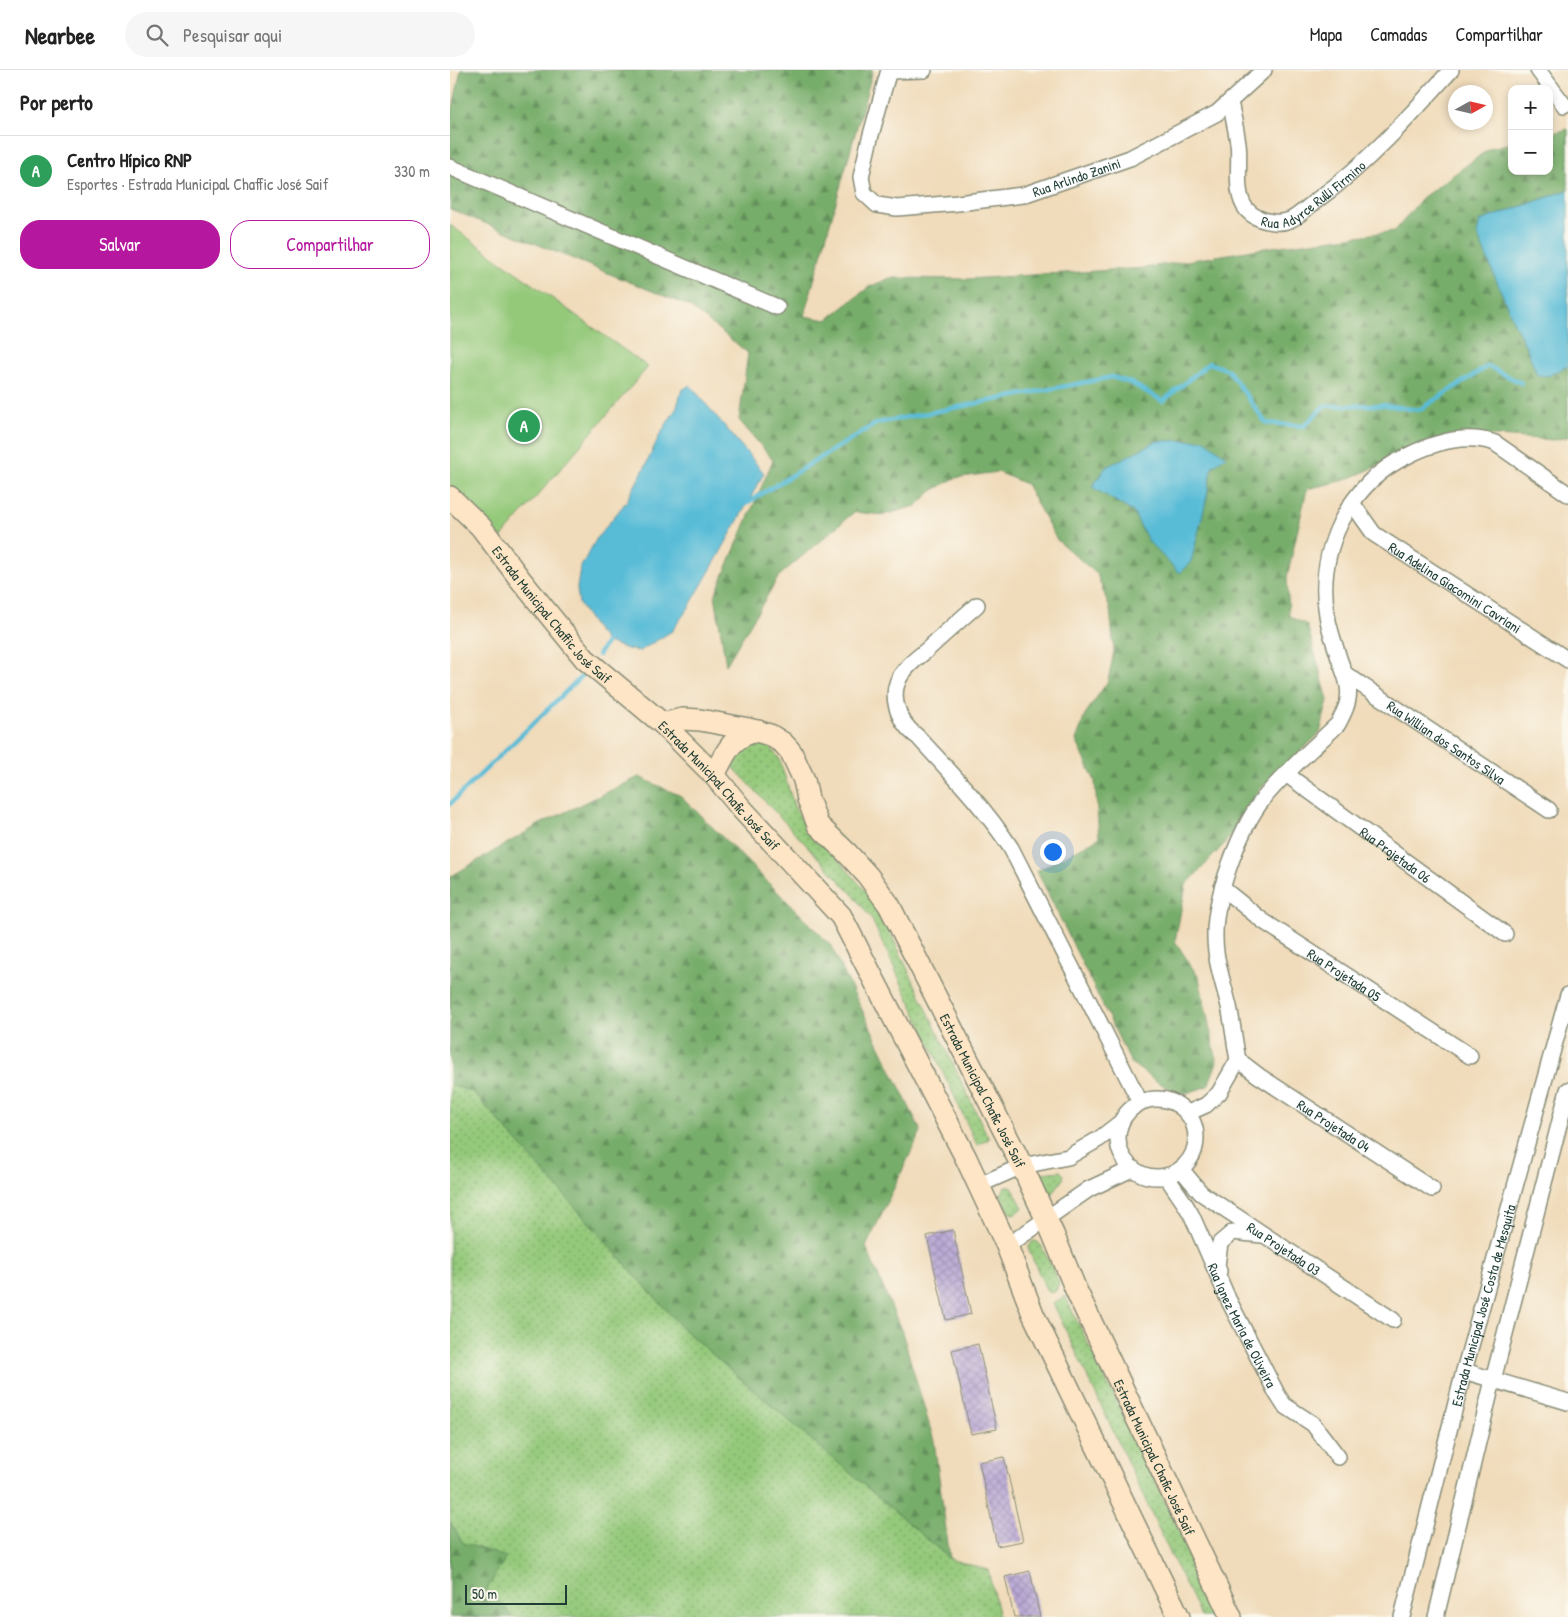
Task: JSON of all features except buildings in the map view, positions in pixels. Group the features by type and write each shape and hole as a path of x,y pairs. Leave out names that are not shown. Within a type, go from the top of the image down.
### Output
{"street":[{"path":"889,71 924,70"},
{"name":"Rua Arlindo Zanini","path":"889,71 861,177 864,193 877,205 897,208 958,203 1023,194 1130,158 1217,113 1264,70"},
{"name":"Rua Adyrce Rulli Firmino","path":"1230,102 1239,145 1239,185 1242,199 1247,210 1256,217 1275,223 1290,220 1338,185 1399,128 1451,70"},
{"path":"1538,70 1564,105"},
{"path":"450,167 777,307"},
{"path":"1188,1113 1206,1105 1218,1093 1238,1060 1230,1011 1218,964 1215,937 1222,888 1240,840 1250,818 1263,799 1338,724 1349,698 1345,674 1330,632 1325,582 1330,549 1352,503 1362,490 1388,467 1417,450 1441,443 1466,439 1483,439 1495,443 1568,494"},
{"name":"Estrada Municipal Chaffic José Saif","path":"450,498 481,527 520,579 585,659 663,724"},
{"name":"Rua Adelina Giacomini Cavriani","path":"1352,503 1374,534 1568,660"},
{"path":"977,605 904,670 896,688 898,710 904,725 918,737 985,810 1011,848 1140,1102"},
{"name":"Rua Willian dos Santos Silva","path":"1345,674 1549,810"},
{"name":"Estrada Municipal Chafic José Saif","path":"663,724 682,719 749,729 770,735 783,744 791,752 804,780 808,799 818,825 868,876 889,905 1022,1166 1076,1290 1231,1617"},
{"name":"Estrada Municipal Chafic José Saif","path":"663,724 714,775 741,808 841,916 978,1185 1007,1246 1033,1314 1179,1617"},
{"path":"714,775 729,747 734,742 742,735 758,731"},
{"name":"Rua Projetada 06","path":"1286,774 1505,934"},
{"name":"Rua Projetada 05","path":"1222,888 1264,921 1470,1056"},
{"name":"Estrada Municipal José Costa de Mesquita","path":"1402,1617 1464,1371 1568,995"},
{"name":"Rua Projetada 04","path":"1238,1060 1259,1076 1432,1188"},
{"name":"Estrada Municipal José Costa de Mesquita","path":"1436,1617 1493,1380 1568,1090"},
{"path":"978,1185 1022,1166 1068,1157 1099,1139 1120,1122 1128,1110 1140,1102 1152,1098 1166,1099 1178,1104 1188,1113 1195,1129 1196,1138 1192,1155 1182,1169 1166,1176 1148,1176 1132,1169 1120,1152 1118,1137 1120,1122"},
{"path":"1007,1246 1089,1189 1132,1169"},
{"name":"Rua Projetada 03","path":"1182,1169 1201,1193 1393,1320"},
{"name":"Rua Ignez Maria de Oliveira","path":"1166,1176 1192,1216 1229,1301 1277,1394 1284,1405 1313,1424 1338,1458"},
{"path":"1229,1301 1217,1266 1220,1242 1233,1232 1264,1235"},
{"path":"1464,1371 1568,1402"}],"green space":[{"path":"461,70 873,70 804,316 827,320 869,287 890,278 968,279 1144,268 1265,248 1395,231 1422,198 1490,148 1508,144 1508,175 1553,175 1553,133 1568,129 1568,190 1480,221 1515,325 1528,351 1548,376 1568,366 1568,437 1554,440 1450,435 1345,480 1307,489 1287,577 1289,616 1307,625 1328,700 1320,733 1260,789 1225,843 1186,885 1175,941 1199,978 1217,1062 1208,1086 1181,1095 1159,1083 1131,1063 1037,871 1099,838 1095,781 1076,740 1086,713 1108,681 1114,651 1110,609 1097,574 1057,540 1026,484 998,472 955,478 932,491 916,506 883,515 854,512 779,576 726,665 715,595 773,460 739,420 748,353 689,306 450,209 450,121","holes":["1225,457 1212,467 1206,501 1149,542 1133,512"]},
{"path":"450,225 648,367 501,538 450,485"},
{"path":"753,737 768,744 779,758 795,809 815,837 851,874 877,905 989,1139 977,1145 871,918 854,896 734,768 730,759"},
{"path":"639,777 681,796 830,944 921,1131 866,1247 902,1332 934,1441 950,1559 684,1330 473,1092 450,1085 450,877 540,824"},
{"path":"450,1085 473,1092 950,1559 988,1570 999,1617 450,1617"},
{"path":"1060,1171 1064,1175 1063,1179 1052,1194 1042,1192 1037,1176 1041,1173"},
{"path":"1005,1187 1012,1187 1023,1208 1014,1214 1010,1213 1001,1195"},
{"path":"1034,1240 1041,1245 1059,1282 1056,1291 1049,1293 1046,1289 1029,1251 1029,1246"},
{"path":"1065,1296 1221,1617 1201,1617 1053,1303"},
{"path":"450,1522 463,1543 506,1557 487,1589 513,1617 450,1617"}],"water":[{"path":"1568,190 1568,366 1548,376 1537,375 1477,234 1480,221"},
{"path":"690,385 764,473 689,607 672,631 640,651 627,649 607,642 579,604 577,588 580,568 597,538 626,502 659,436 676,409 682,390"},
{"path":"1205,440 1226,456 1212,467 1191,562 1179,573 1149,542 1133,512 1092,487 1106,467 1157,441"}],"waterway":[{"path":"745,504 877,423 1112,377 1131,383 1163,401 1209,363 1228,370 1266,423 1304,426 1324,406 1384,405 1419,410 1488,366 1521,383"},
{"path":"598,655 610,637"},
{"path":"450,804 585,673"}],"place":[{"name":"Centro Hípico RNP","path":"524,426"}]}
